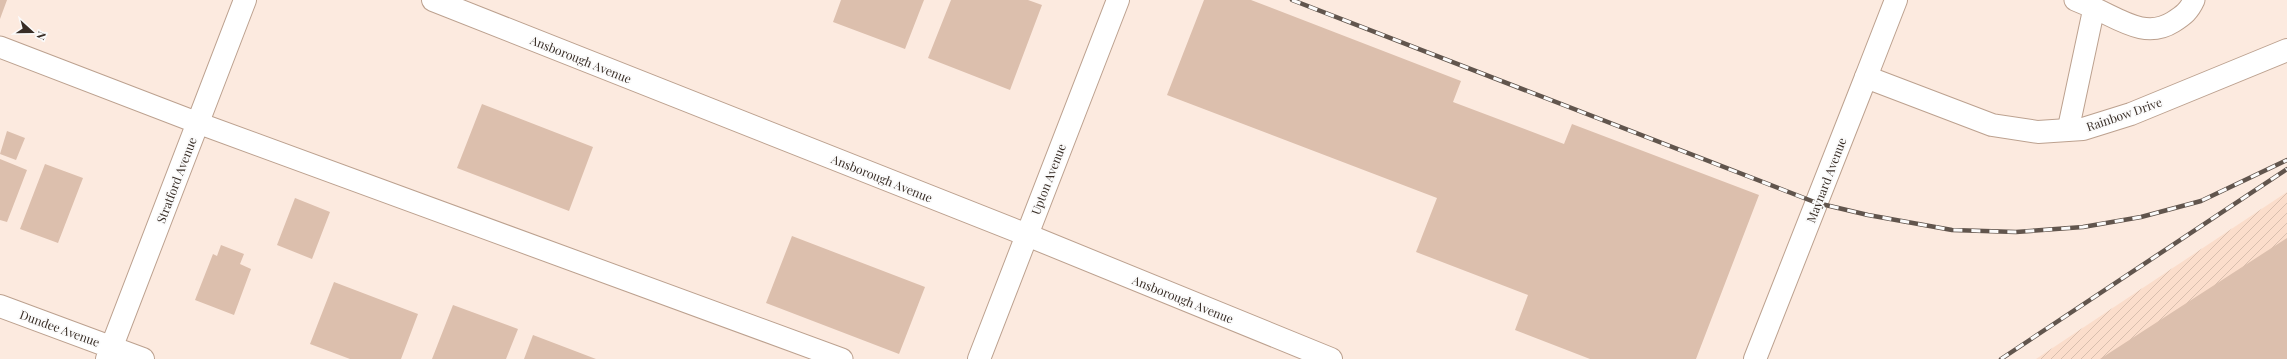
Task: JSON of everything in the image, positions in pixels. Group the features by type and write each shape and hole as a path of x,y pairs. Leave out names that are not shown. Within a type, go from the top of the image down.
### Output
{"main road":[{"name":"Stratford Avenue","path":"109,353 245,0"},
{"name":"Ansborough Avenue","path":"433,0 1027,236 1331,359"},
{"name":"Upton Avenue","path":"979,359 1118,0"},
{"name":"Maynard Avenue","path":"1755,359 1896,0"},
{"name":"Rainbow Drive","path":"1866,77 1992,125 2038,132 2083,129 2131,114 2287,50"},
{"name":"Dundee Avenue","path":"0,306 109,353 143,359"}],"lane":[{"path":"2068,130 2084,4 2145,30 2163,28 2189,12 2194,0"},
{"path":"0,47 198,123 842,359"}],"shaded area":[{"path":"2287,192 2287,359 2036,359"}],"building":[{"path":"0,0 7,0 0,19"},
{"path":"841,0 924,0 905,49 833,22"},
{"path":"951,0 1028,0 1042,5 1010,90 928,58"},
{"path":"1204,0 1251,0 1461,81 1453,102 1564,144 1572,124 1759,195 1696,359 1590,359 1515,330 1528,295 1416,252 1437,198 1167,95"},
{"path":"482,104 593,147 569,211 457,168"},
{"path":"7,131 25,138 16,160 0,154"},
{"path":"0,159 27,170 7,222 0,220"},
{"path":"45,164 83,178 58,243 20,229"},
{"path":"295,198 330,212 312,259 277,245"},
{"path":"792,236 925,287 899,354 766,303"},
{"path":"2287,238 2287,359 2100,359"},
{"path":"221,245 244,254 240,264 251,269 234,315 195,300 213,254 217,256"},
{"path":"334,282 418,314 401,359 350,359 310,344"},
{"path":"453,305 518,329 506,359 432,359"},
{"path":"533,335 596,359 524,359"}],"railway":[{"path":"1292,0 1817,203 1868,215 1952,230 2016,232 2083,227 2141,217 2201,201 2287,160"},
{"path":"2001,359 2287,169"}]}
